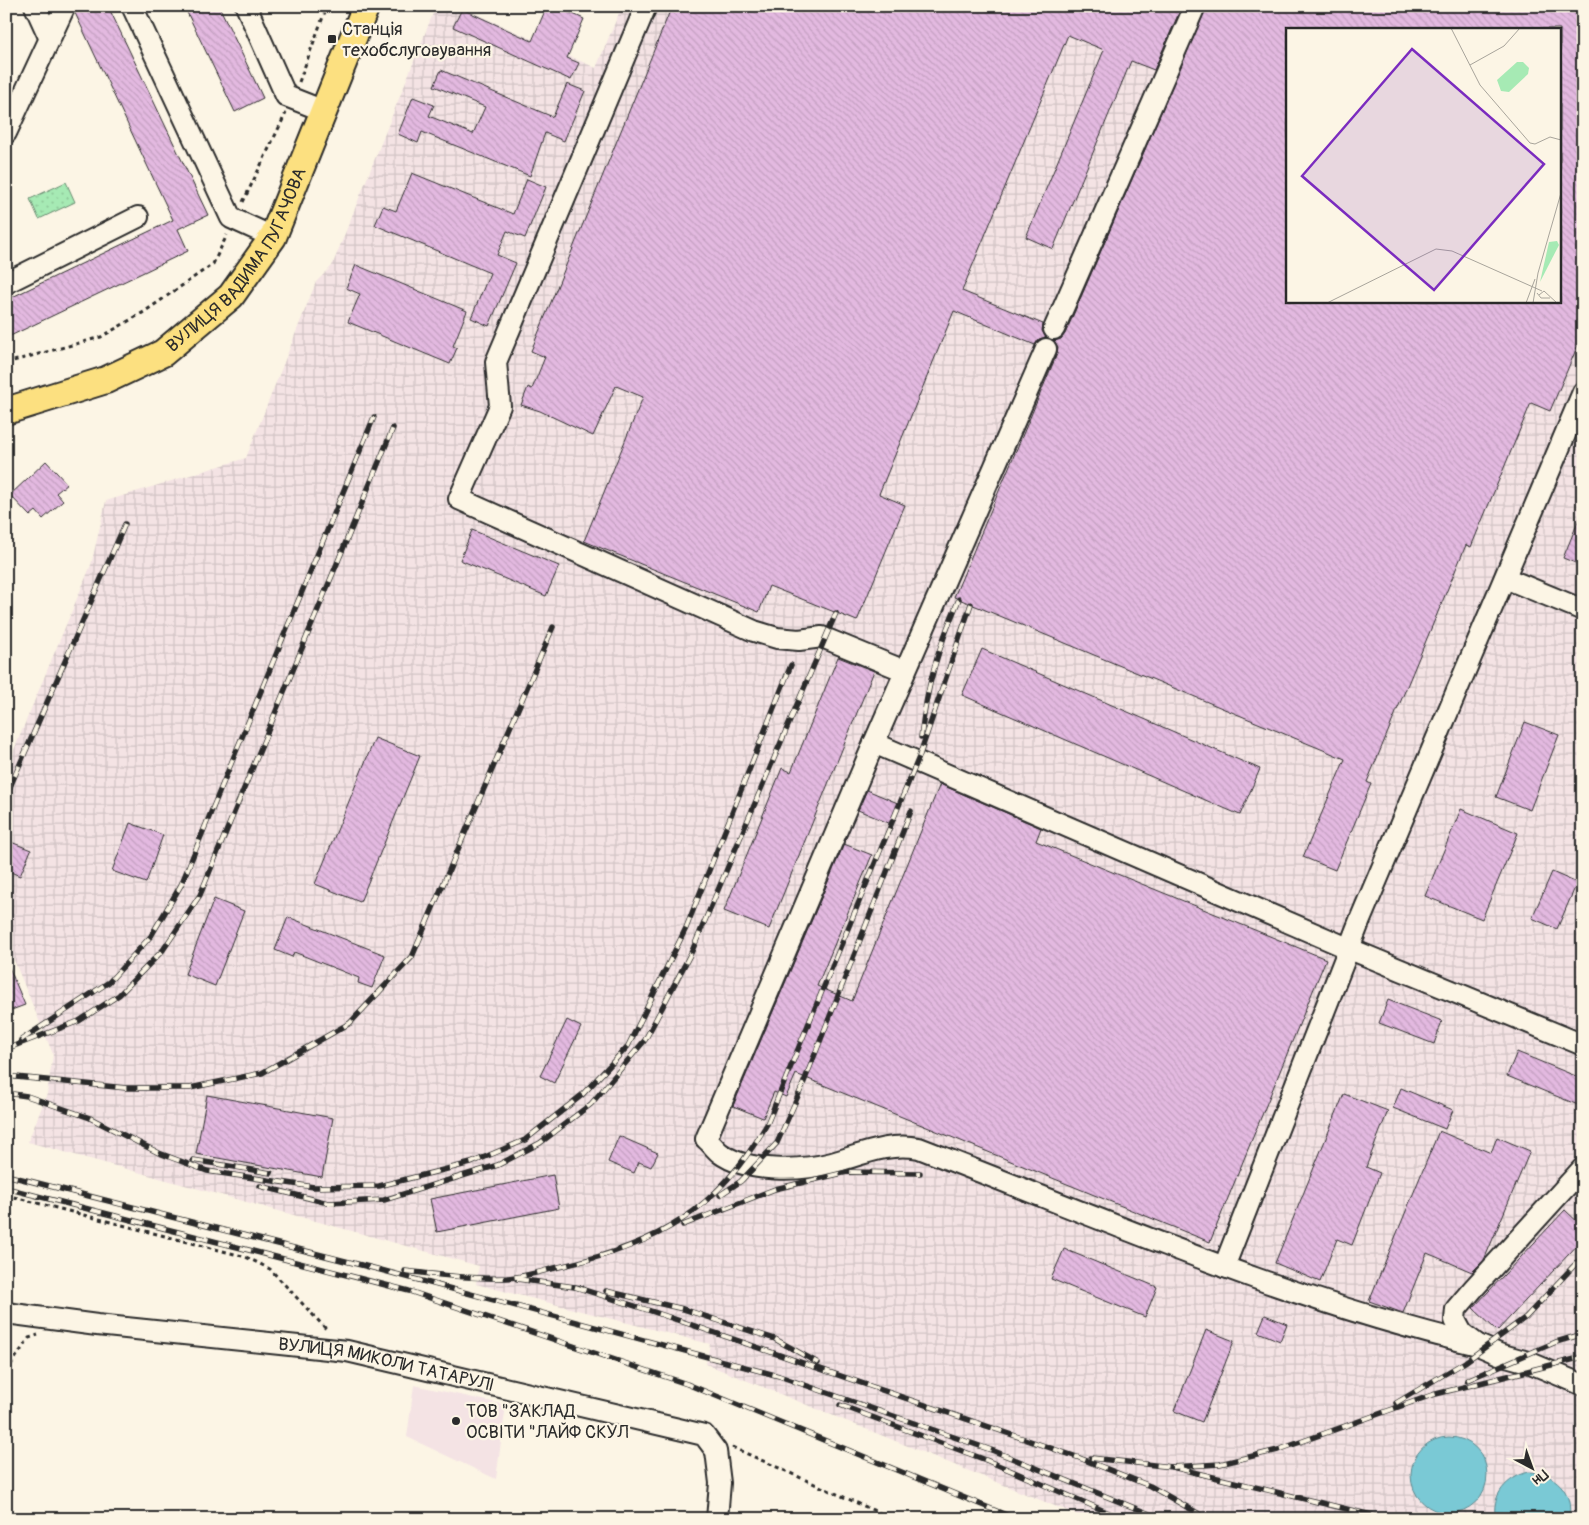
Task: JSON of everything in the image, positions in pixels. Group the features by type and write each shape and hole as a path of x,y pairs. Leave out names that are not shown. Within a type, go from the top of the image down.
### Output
{"main road":[{"name":"ВУЛИЦЯ ВАДИМА ПУГАЧОВА","path":"6,411 106,380 163,353 231,296 273,237 366,6"}],"street":[{"path":"34,6 50,39"},
{"path":"6,133 65,6"},
{"path":"132,6 231,218 273,237"},
{"path":"246,6 286,96 324,111"},
{"path":"646,6 496,362 500,406 458,499 754,631 777,638 798,640 822,637 905,672"},
{"path":"1054,328 1195,6"},
{"path":"6,283 138,217"},
{"path":"1046,349 874,743 706,1139 720,1153 742,1162 781,1169 807,1168 889,1147 905,1145 919,1148 1224,1267 1404,1328 1478,1345 1583,1385"},
{"path":"1224,1267 1350,949 1583,392"},
{"path":"1504,578 1583,610"},
{"path":"874,743 1350,949 1583,1045"},
{"path":"1478,1345 1462,1333 1455,1320 1456,1309 1583,1168"},
{"name":"ВУЛИЦЯ МИКОЛИ ТАТАРУЛІ","path":"6,1313 97,1325 346,1351 704,1435"},
{"path":"704,1435 716,1451 720,1483 717,1519"}],"path":[{"path":"6,364 101,337 144,312 212,264 293,99 327,6"},
{"path":"6,1195 246,1257 270,1269 346,1351"},
{"path":"6,1372 29,1338 46,1333"},
{"path":"704,1435 893,1519"}],"shaded area":[{"path":"436,6 458,6 596,68 622,6 1583,6 1583,1519 1087,1519 706,1364 710,1344 476,1284 479,1266 28,1142 47,1094 53,1054 6,941 6,769 91,565 106,501 246,458 316,282 332,266"},
{"name":"ТОВ \"ЗАКЛАД ОСВІТИ \"ЛАЙФ СКУЛ","path":"414,1385 506,1405 496,1479 407,1437"}],"green space":[{"path":"66,182 75,202 39,219 30,199"}],"water":[{"path":"1449,1437 1463,1440 1476,1448 1484,1461 1487,1475 1484,1489 1476,1502 1463,1510 1449,1513 1435,1510 1422,1502 1414,1489 1411,1475 1414,1461 1422,1448 1435,1440"},
{"path":"1529,1472 1547,1476 1561,1485 1569,1500 1569,1519 1496,1519 1496,1503 1502,1489 1514,1478"}],"building":[{"path":"84,6 108,6 208,215 178,229 188,251 6,338 6,300 173,220 75,13"},
{"path":"184,6 219,6 263,98 235,112"},
{"path":"547,6 555,6 584,19 567,58 579,63 571,80 453,27 462,9 532,41"},
{"path":"672,6 1181,8 1154,70 1131,61 1053,249 1026,237 1104,50 1068,35 962,291 1043,324 1042,331 1046,337 1039,339 1035,345 954,311 879,494 905,505 857,621 769,586 759,612 584,541 643,397 616,386 593,436 540,411 521,405 528,387 532,389 545,357 531,351"},
{"path":"1207,6 1583,6 1583,333 1550,411 1531,403 1471,547 1466,545 1367,782 1371,784 1335,870 1303,857 1345,759 954,597 1057,354 1058,347 1054,341 1061,339 1065,334"},
{"path":"441,70 553,117 567,84 585,91 564,141 545,133 530,176 422,132 418,143 398,134 413,97 434,105 429,116 473,134 485,107 434,86"},
{"path":"412,173 513,214 527,179 546,187 525,238 507,231 497,255 516,263 489,326 471,318 490,273 375,225 383,206 396,211"},
{"path":"356,265 467,311 453,346 457,348 450,364 348,322 360,294 346,288"},
{"path":"46,461 67,484 56,493 63,501 43,519 36,511 30,516 10,495"},
{"path":"1583,512 1583,566 1563,558"},
{"path":"472,530 559,566 546,596 460,560"},
{"path":"982,649 1260,769 1240,815 962,695"},
{"path":"838,657 874,671 769,929 724,911 782,768 791,772"},
{"path":"1525,722 1559,735 1530,810 1496,797"},
{"path":"375,738 420,756 360,902 315,884"},
{"path":"940,784 1041,828 1036,841 1326,959 1210,1242 796,1074 786,1097 774,1092 763,1118 733,1106 844,844 872,855 817,986 852,1001"},
{"path":"867,790 900,804 891,824 858,810"},
{"path":"1461,809 1518,833 1482,919 1425,896"},
{"path":"130,823 163,835 146,883 112,871"},
{"path":"6,840 31,850 20,876 6,870"},
{"path":"1552,872 1577,883 1557,929 1532,918"},
{"path":"214,899 244,911 215,986 185,974"},
{"path":"288,917 385,955 372,988 358,983 359,978 294,952 292,957 275,950"},
{"path":"6,960 25,1005 6,1012"},
{"path":"1388,1000 1442,1021 1434,1044 1379,1023"},
{"path":"567,1020 581,1027 554,1083 540,1076"},
{"path":"1517,1052 1583,1079 1583,1107 1507,1076"},
{"path":"1401,1088 1453,1110 1445,1129 1393,1108"},
{"path":"1344,1094 1388,1111 1366,1167 1380,1173 1352,1245 1337,1239 1320,1282 1275,1263"},
{"path":"207,1095 333,1118 322,1177 196,1154"},
{"path":"1439,1131 1491,1153 1497,1137 1530,1151 1484,1260 1472,1272 1427,1253 1403,1313 1369,1301"},
{"path":"619,1136 658,1153 651,1167 639,1162 634,1173 608,1162"},
{"path":"553,1175 559,1208 437,1232 430,1199"},
{"path":"1565,1210 1583,1227 1583,1239 1497,1331 1473,1308"},
{"path":"1064,1249 1157,1287 1145,1317 1051,1279"},
{"path":"1265,1315 1287,1324 1280,1341 1258,1332"},
{"path":"1206,1330 1234,1341 1202,1422 1174,1411"}],"railway":[{"path":"21,1040 109,982 151,936 181,885 374,417"},
{"path":"6,1049 79,1021 119,995 163,950 200,895 393,428"},
{"path":"6,796 125,524"},
{"path":"921,737 934,667 959,599"},
{"path":"405,1271 469,1277 507,1278 528,1275 597,1257 628,1247 682,1219 706,1201 727,1180 748,1154 767,1124 919,757 971,604"},
{"path":"260,1186 328,1203 384,1200 498,1165 540,1143 591,1104 645,1040 692,951 836,613"},
{"path":"6,1076 126,1088 190,1088 262,1073 350,1023 412,957 553,627"},
{"path":"6,1093 27,1096 90,1118 159,1153 207,1171 314,1187 379,1186 471,1163 525,1140 582,1095 628,1046 686,928 791,665"},
{"path":"720,1195 741,1181 777,1143 802,1087 911,811"},
{"path":"193,1160 271,1173"},
{"path":"683,1225 775,1189 847,1172 920,1173"},
{"path":"6,1175 377,1269 779,1376 994,1451 1162,1519"},
{"path":"6,1188 409,1291 687,1384 1016,1519"},
{"path":"1396,1403 1465,1362 1526,1317 1583,1256"},
{"path":"517,1279 582,1288"},
{"path":"575,1287 654,1312 1077,1457 1150,1486 1208,1519"},
{"path":"606,1291 683,1309 775,1339 818,1363"},
{"path":"1467,1380 1556,1342 1583,1334"},
{"path":"1172,1467 1220,1464 1278,1450 1432,1395 1583,1357"},
{"path":"840,1405 986,1460 1123,1519"},
{"path":"1091,1458 1172,1467 1388,1519"}],"place":[{"name":"Станція техобслуговування","path":"332,39"},
{"name":"ТОВ \"ЗАКЛАД ОСВІТИ \"ЛАЙФ СКУЛ","path":"456,1421"}]}
